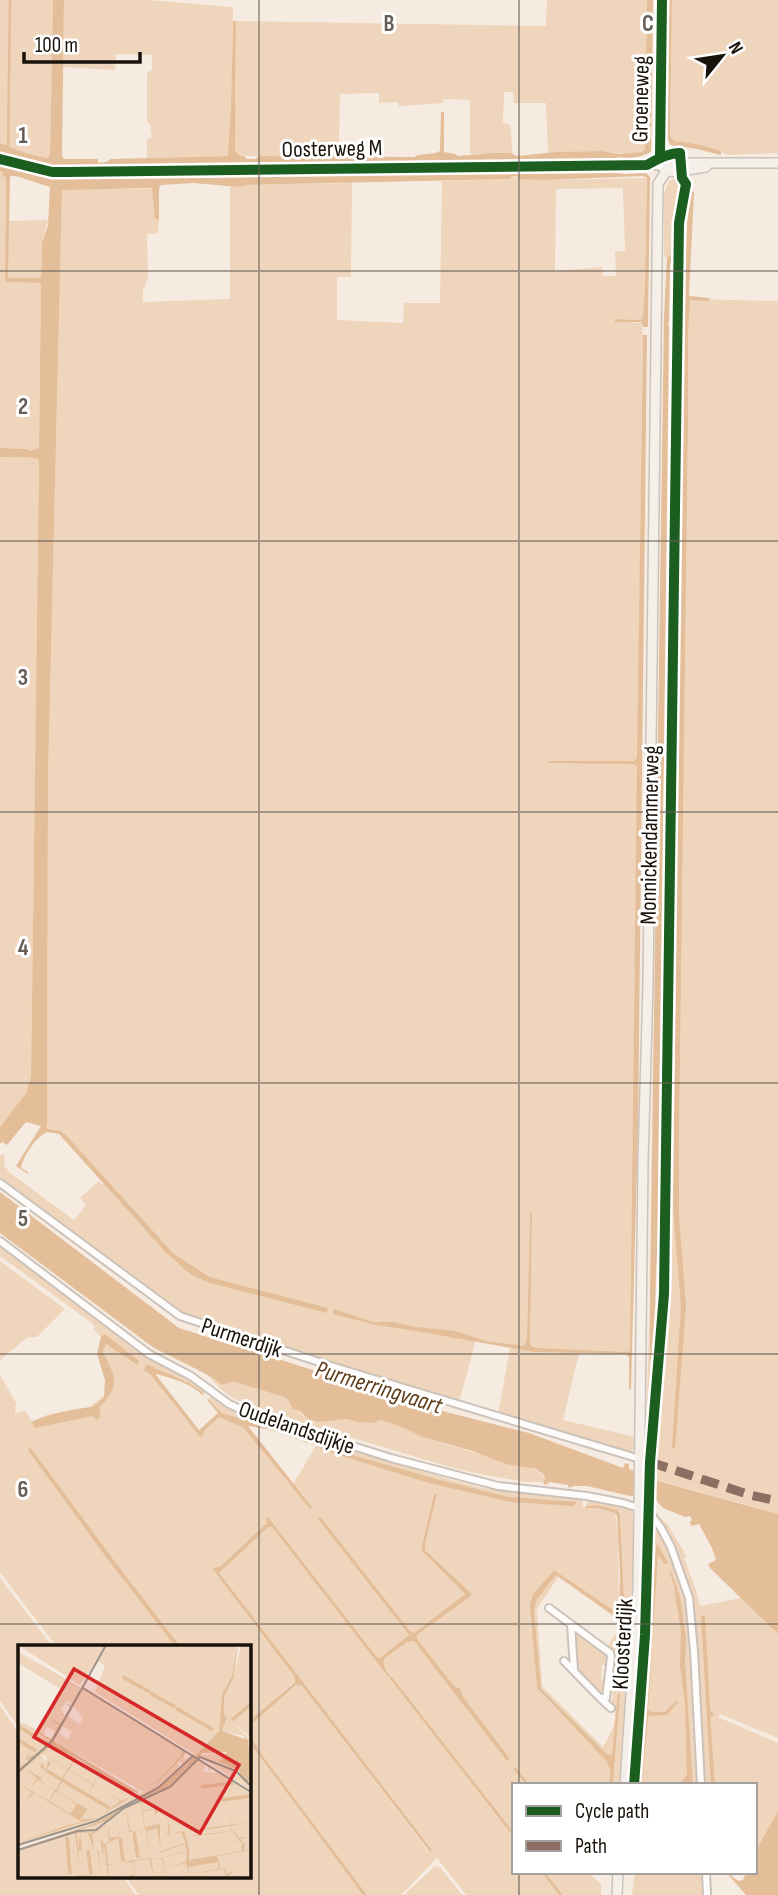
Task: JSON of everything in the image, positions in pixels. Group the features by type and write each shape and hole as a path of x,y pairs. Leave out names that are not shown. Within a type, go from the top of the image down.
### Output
{"street":[{"name":"Oosterweg M","path":"0,159 52,172 647,165 675,172 719,164 778,163"},
{"name":"Monnickendammerweg","path":"639,1505 658,184 666,170"},
{"name":"Purmerdijk","path":"0,1183 180,1317 640,1463"},
{"name":"Oudelandsdijkje","path":"0,1241 149,1354 185,1372 229,1404 248,1413 391,1458 498,1486 639,1505"},
{"name":"Kloosterdijk","path":"625,1783 638,1588 639,1505"},
{"path":"639,1505 662,1528 689,1598 701,1783"},
{"name":"Kloosterdijk","path":"549,1608 610,1653 606,1698 600,1698"},
{"name":"Kloosterdijk","path":"571,1624 575,1672"},
{"name":"Kloosterdijk","path":"564,1661 611,1708"},
{"name":"Kloosterdijk","path":"609,1683 632,1685"},
{"path":"617,1895 618,1874"},
{"path":"706,1874 707,1895"}],"shaded area":[{"path":"0,0 53,0 50,155 47,158 0,143"},
{"path":"53,0 64,0 62,156 64,159 98,159 98,163 111,159 228,156 233,21 236,21 235,151 247,159 259,156 414,157 434,153 440,151 441,112 444,112 444,152 458,156 491,153 510,153 517,156 557,152 641,152 645,149 647,0 653,0 651,152 639,157 181,163 62,169 62,177 103,179 607,172 646,173 650,177 648,327 643,327 641,322 615,322 615,319 643,318 647,178 643,176 544,180 519,179 512,176 509,179 240,187 193,183 161,185 159,219 155,219 152,188 62,190 48,780 47,1128 66,1135 174,1254 209,1277 328,1308 327,1313 210,1283 190,1274 166,1253 59,1134 47,1132 27,1152 21,1168 28,1174 16,1166 41,1126 26,1122 7,1145 2,1142 0,1144 0,1127 26,1093 31,1076 39,463 38,459 33,458 0,457 0,448 30,451 39,448 41,283 5,280 6,180 0,166 51,177 54,169 0,152 0,143 25,153 47,158 50,155","holes":["16,176 50,187 48,225 42,243 41,278 8,276 10,177"]},
{"path":"64,0 149,0 233,7 231,136 236,97 236,21 546,26 547,0 647,0 645,149 629,154 600,151 548,153 546,103 514,103 513,92 504,92 503,123 510,124 513,156 509,153 470,154 470,100 443,99 443,103 399,106 398,102 379,103 379,93 340,94 337,156 147,158 147,139 152,138 150,123 147,123 147,73 152,70 152,55 116,54 115,70 63,67"},
{"path":"668,0 672,0 670,136 674,141 721,151 721,155 671,145 666,137"},
{"path":"672,0 778,0 778,153 729,155 697,144 674,141 670,136"},
{"path":"607,161 607,172 461,174 468,163 509,162 518,169 523,164"},
{"path":"0,171 6,180 5,280 41,283 39,448 30,451 0,448"},
{"path":"512,176 544,180 647,178 643,318 615,321 641,323 643,335 630,1350 540,1348 533,1347 530,1343 530,1213 527,1339 524,1346 476,1339 459,1403 187,1317 0,1181 0,1156 5,1156 4,1165 9,1172 74,1220 86,1205 80,1198 99,1181 102,1185 103,1183 166,1253 190,1274 327,1308 209,1278 174,1254 66,1135 47,1127 48,780 62,189 153,189 155,219 159,219 158,233 147,234 148,277 143,291 143,302 230,299 230,186 352,183 351,277 337,277 337,320 403,323 404,303 440,303 442,181 509,179","holes":["623,188 625,251 615,251 616,276 603,276 602,267 555,271 556,189"]},
{"path":"680,180 682,186 676,250 674,256 672,254 667,258 664,256 664,193 669,181"},
{"path":"691,189 694,193 689,296 709,298 709,301 690,300 688,338 679,1144 679,1216 686,1306 675,1449 672,1448 681,1306 673,1208 683,327"},
{"path":"48,220 42,243 41,278 10,278 8,221"},
{"path":"672,253 674,256 670,264 668,325 659,1203 653,1356 650,1360 664,317 667,258"},
{"path":"690,299 778,301 778,1514 654,1479 665,1331 668,1142 679,1143"},
{"path":"643,335 647,335 638,1126 629,1390 627,1354 534,1352 376,1325 333,1314 334,1309 373,1322 393,1322 454,1331 487,1341 524,1346 527,1339 530,1212 530,1344 540,1348 630,1350 637,767 634,764 548,763 634,761 637,758"},
{"path":"0,457 33,458 38,459 39,463 31,1076 26,1093 0,1127"},
{"path":"0,1192 179,1328 446,1412 529,1433 623,1468 625,1463 629,1464 629,1469 662,1482 778,1514 778,1634 710,1568 708,1564 716,1560 699,1524 691,1526 690,1516 685,1517 663,1508 654,1498 644,1495 630,1496 587,1486 569,1488 568,1485 550,1482 545,1485 543,1474 536,1469 506,1464 381,1420 373,1423 346,1419 319,1422 309,1420 300,1411 293,1409 284,1397 235,1382 222,1385 154,1348 0,1233"},
{"path":"0,1243 108,1328 205,1389 204,1394 184,1381 148,1365 150,1374 195,1431 204,1431 219,1415 243,1426 292,1487 306,1498 293,1484 316,1446 222,1413 208,1399 213,1396 253,1417 441,1477 483,1488 582,1499 583,1507 615,1513 618,1533 619,1612 554,1570 533,1594 536,1684 544,1696 606,1761 610,1769 609,1783 512,1783 512,1874 591,1874 601,1884 601,1895 466,1895 437,1858 401,1895 367,1895 250,1736 250,1724 296,1685 302,1686 429,1852 432,1850 241,1605 295,1677 295,1681 250,1720 250,1645 55,1645 0,1572 0,1375 16,1403 15,1414 24,1410 32,1421 47,1415 88,1408 113,1389 115,1383 103,1352 106,1343 136,1365 105,1334 101,1337 93,1329 95,1327 0,1256","holes":["434,1494 437,1494 425,1550 471,1593 471,1596 417,1635 417,1639 455,1687 460,1688 463,1697 508,1760 414,1641 407,1642 384,1659 395,1682 386,1674 272,1527 269,1518 380,1658 409,1635 319,1517 414,1633 465,1594 421,1550"]},
{"path":"0,1261 65,1309 37,1337 28,1337 0,1360"},
{"path":"650,1300 661,1301 649,1455 645,1455"},
{"path":"105,1334 139,1361 137,1365 106,1344 103,1352 111,1368 114,1386 100,1407 100,1417 97,1420 92,1416 35,1428 32,1422 62,1412 93,1407 104,1397 105,1380 97,1354 101,1337"},
{"path":"510,1347 534,1352 579,1353 563,1420 635,1437 632,1451 628,1453 498,1415"},
{"path":"147,1364 192,1385 204,1394 181,1382 156,1375 199,1430 218,1413 208,1399 222,1413 277,1429 309,1441 308,1443 278,1431 248,1426 312,1507 310,1509 243,1427 219,1417 200,1437 144,1370"},
{"path":"208,1375 222,1385 235,1382 284,1397 312,1421 386,1421 435,1441 531,1468 543,1475 545,1481 525,1482 446,1466 260,1410 231,1397"},
{"path":"321,1446 509,1497 577,1502 573,1506 511,1502 429,1483 320,1449"},
{"path":"30,1447 179,1645 174,1645 28,1450"},
{"path":"434,1494 437,1494 425,1550 471,1593 471,1596 417,1635 417,1639 455,1687 460,1688 463,1697 510,1759 507,1761 414,1641 407,1642 384,1659 386,1670 399,1686 386,1674 272,1527 268,1527 219,1573 432,1850 430,1852 302,1686 296,1685 250,1725 250,1720 295,1682 295,1677 212,1568 220,1567 267,1523 268,1517 380,1658 409,1635 318,1519 322,1519 414,1633 465,1594 421,1550"},
{"path":"589,1499 626,1506 631,1509 633,1515 629,1673 624,1678 614,1675 614,1655 608,1646 619,1628 619,1620 558,1577 537,1609 542,1686 603,1747 615,1720 611,1692 619,1689 627,1694 621,1783 613,1783 620,1693 610,1755 540,1686 534,1606 554,1575 556,1575 620,1619 620,1621 624,1620 620,1511 597,1505 586,1506"},
{"path":"597,1505 618,1510 620,1514 624,1596 620,1669 617,1668 619,1619 556,1575 537,1599 534,1609 541,1688 610,1755 620,1694 613,1783 609,1783 610,1769 606,1761 537,1688 530,1604 533,1594 554,1570 616,1612 619,1611 617,1516 615,1513 585,1508"},
{"path":"653,1510 668,1525 687,1557 684,1558 700,1606 742,1598 778,1634 778,1738 720,1714 718,1717 778,1743 778,1811 757,1848 757,1783 704,1783 695,1621 680,1562"},
{"path":"652,1519 667,1543 689,1604 699,1783 692,1783 691,1779 688,1783 641,1783 656,1546 650,1542"},
{"path":"658,1545 668,1563 664,1564 658,1555 648,1710 665,1712 677,1700 678,1702 667,1715 648,1716 642,1783 639,1783"},
{"path":"671,1571 680,1597 686,1638 693,1783 681,1783 687,1775 685,1703 680,1666 681,1631 673,1581 669,1572"},
{"path":"0,1578 51,1645 18,1645 18,1727 0,1701"},
{"path":"701,1616 705,1616 710,1710 714,1715 710,1717 715,1783 711,1783"},
{"path":"577,1635 607,1655 607,1665 602,1665 601,1679 606,1680 603,1692 597,1691 579,1671 575,1638"},
{"path":"0,1706 18,1732 18,1878 123,1878 136,1895 0,1895"},
{"path":"250,1736 367,1895 363,1895 250,1743"},
{"path":"250,1743 363,1895 139,1895 126,1878 250,1878"},
{"path":"778,1811 778,1895 746,1895 728,1874 741,1881 745,1874 757,1874 757,1848"},
{"path":"435,1866 440,1867 462,1895 404,1895"},
{"path":"635,1874 704,1874 705,1895 632,1895"}],"waterway":[{"path":"8,146 10,0"},
{"path":"391,1678 512,1832"},
{"path":"515,1769 526,1783"},
{"path":"545,1874 561,1895"}],"marked path":[{"path":"650,1462 750,1495 778,1501"}],"cycle path":[{"name":"Groeneweg","path":"660,157 662,0"},
{"path":"0,159 52,172 66,172 647,165 667,155 680,153 682,178 686,184 679,223 664,1294 650,1462 645,1635 634,1783"}],"water label":[{"name":"Purmerringvaart","path":"379,1387"}]}
